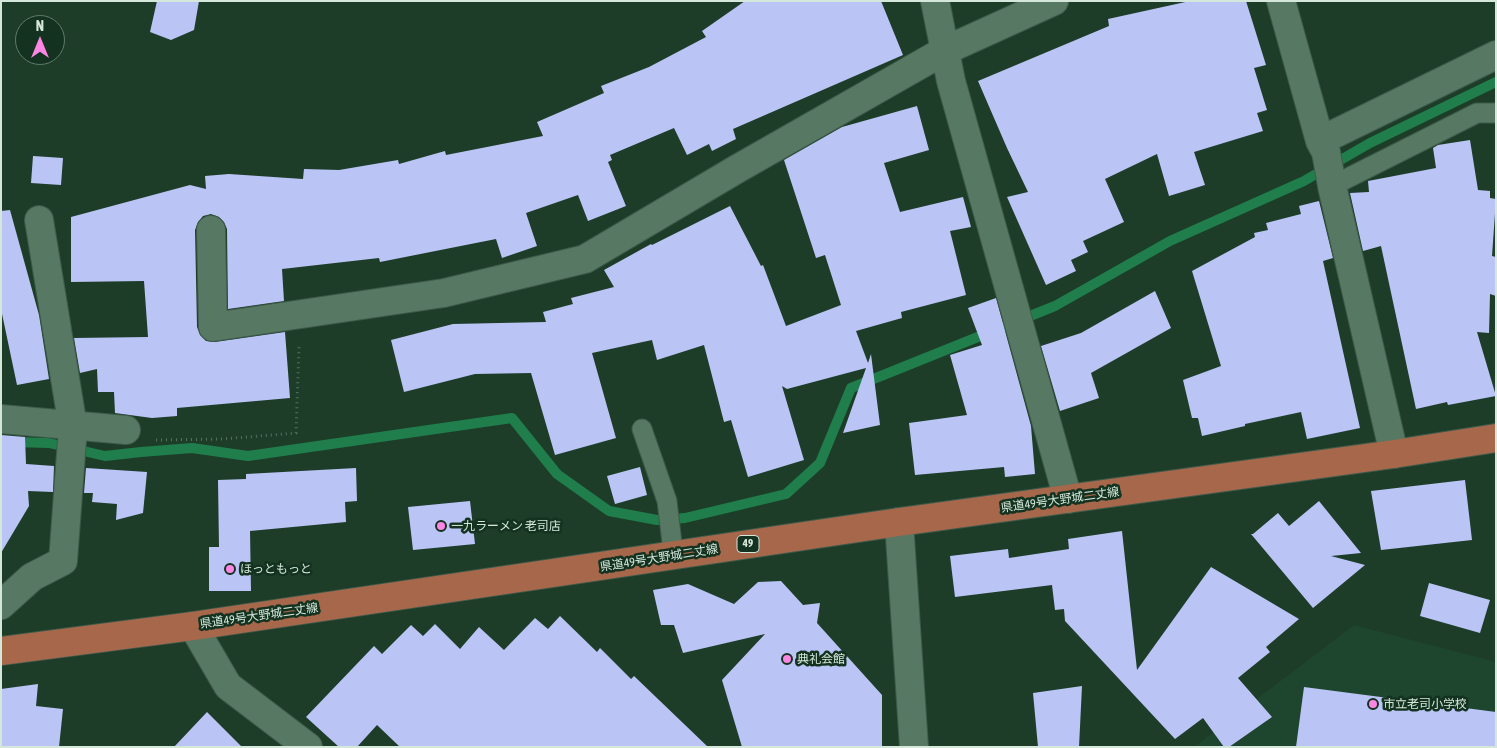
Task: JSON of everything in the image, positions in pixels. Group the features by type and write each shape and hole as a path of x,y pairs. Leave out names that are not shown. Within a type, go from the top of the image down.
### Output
{"main road":[{"name":"県道49号大野城二丈線","path":"1,651 193,626 899,522 1068,500 1496,438"}],"street":[{"path":"935,1 951,81 1068,500"},
{"path":"212,230 213,327 444,293 585,259 737,169 944,51 1054,1"},
{"path":"1281,1 1323,146 1394,454"},
{"path":"1323,146 1496,55"},
{"path":"1,605 32,577 63,561 73,427 39,220"},
{"path":"1,419 73,427 126,430"},
{"path":"899,522 914,747"},
{"path":"193,626 228,686 308,747"}],"lane":[{"path":"1332,186 1478,113 1496,113"},
{"path":"642,429 667,501 672,543"}],"path":[{"path":"126,430 141,440 222,439 296,433 300,314"}],"shaded area":[{"name":"市立老司小学校","path":"1354,625 1496,662 1496,747 1194,747"}],"building":[{"path":"157,1 199,1 194,30 171,40 150,32"},
{"path":"745,1 881,1 903,55 733,129 736,139 712,151 709,144 687,155 674,128 610,155 612,160 608,162 626,206 588,221 578,195 526,213 537,246 502,258 496,239 380,262 379,258 282,269 284,301 228,309 227,229 219,217 211,214 203,216 195,230 197,327 200,335 206,341 215,342 285,332 290,398 177,408 177,416 152,418 115,413 114,392 98,392 97,369 80,373 74,338 148,337 144,281 71,282 71,217 190,185 206,189 205,176 229,174 303,179 304,169 339,170 398,160 399,164 445,151 446,155 543,136 537,122 604,93 601,86 649,67 706,37 702,31"},
{"path":"1190,1 1246,1 1266,65 1254,68 1267,110 1257,113 1263,131 1194,152 1205,185 1169,196 1157,154 1105,179 1124,222 1083,241 1088,252 1071,260 1076,271 1046,285 1007,197 1028,192 978,81 1109,26 1108,19"},
{"path":"917,106 929,150 884,163 900,212 963,197 971,227 950,231 966,295 901,312 902,318 856,331 868,363 871,354 880,425 843,433 866,368 787,389 782,386 804,460 748,477 731,420 724,422 704,345 657,360 652,340 592,353 616,438 555,455 531,373 475,374 404,392 391,340 453,324 546,322 543,312 573,304 571,298 614,287 604,270 651,244 730,206 761,266 763,265 786,326 841,305 825,255 816,258 784,160 842,127"},
{"path":"1470,140 1478,190 1490,191 1490,198 1496,199 1492,256 1496,257 1496,296 1490,294 1489,333 1477,332 1496,396 1448,405 1447,402 1416,409 1381,246 1363,251 1350,193 1369,192 1368,181 1436,168 1433,148 1438,145"},
{"path":"33,156 63,158 61,185 31,183"},
{"path":"1319,201 1333,258 1323,261 1360,428 1307,439 1301,412 1245,424 1245,426 1202,436 1198,418 1192,418 1183,380 1221,366 1192,271 1255,237 1254,233 1268,230 1266,223 1301,214 1299,206"},
{"path":"10,210 39,315 49,379 17,385 1,309 1,211"},
{"path":"1155,291 1171,328 1091,373 1099,398 1060,411 1041,346 1081,333"},
{"path":"996,298 1031,426 1035,474 1005,477 1004,467 915,475 909,423 967,415 950,355 982,345 968,308"},
{"path":"1,435 25,437 26,464 54,466 53,492 28,491 29,506 1,553"},
{"path":"640,467 647,495 615,504 607,476"},
{"path":"86,468 147,472 143,513 116,520 117,504 92,502 93,493 84,493"},
{"path":"356,468 357,501 345,502 346,522 250,531 251,591 209,591 209,547 219,547 218,480 246,479 246,474"},
{"path":"1465,480 1472,540 1381,550 1371,491"},
{"name":"一九ラーメン 老司店","path":"470,501 475,544 413,550 408,507"},
{"path":"1319,501 1361,553 1331,556 1365,565 1313,608 1251,534 1278,513 1289,526"},
{"path":"1122,531 1137,670 1211,567 1299,619 1266,647 1270,652 1238,678 1272,717 1229,747 1224,747 1203,718 1175,739 1065,621 1064,609 1055,610 1052,585 955,597 950,556 1008,549 1009,558 1069,549 1068,539"},
{"name":"典礼会館","path":"781,581 803,605 820,603 817,623 882,695 882,747 742,747 722,680 765,634 683,653 674,625 661,625 653,590 688,584 734,604 758,582"},
{"path":"1429,583 1490,600 1480,633 1420,616"},
{"path":"560,616 597,652 600,648 631,679 634,676 708,747 400,747 377,725 357,747 339,747 306,717 374,646 382,654 411,625 423,636 435,624 460,649 479,627 504,650 535,618 548,629"},
{"path":"38,684 36,706 63,709 59,747 1,747 1,689"},
{"path":"1082,686 1079,747 1038,747 1033,693"},
{"path":"1304,687 1496,712 1496,747 1296,747"},
{"path":"207,712 242,747 174,747"}],"waterway":[{"path":"12,442 49,443 105,456 192,448 248,456 512,418 557,474 609,511 657,520 685,518 786,494 820,463 851,388 1055,306 1170,241 1304,181 1370,143 1496,82"}],"place":[{"name":"一九ラーメン 老司店","path":"441,526"},
{"name":"ほっともっと","path":"230,569"},
{"name":"典礼会館","path":"787,659"},
{"name":"市立老司小学校","path":"1373,704"}]}
